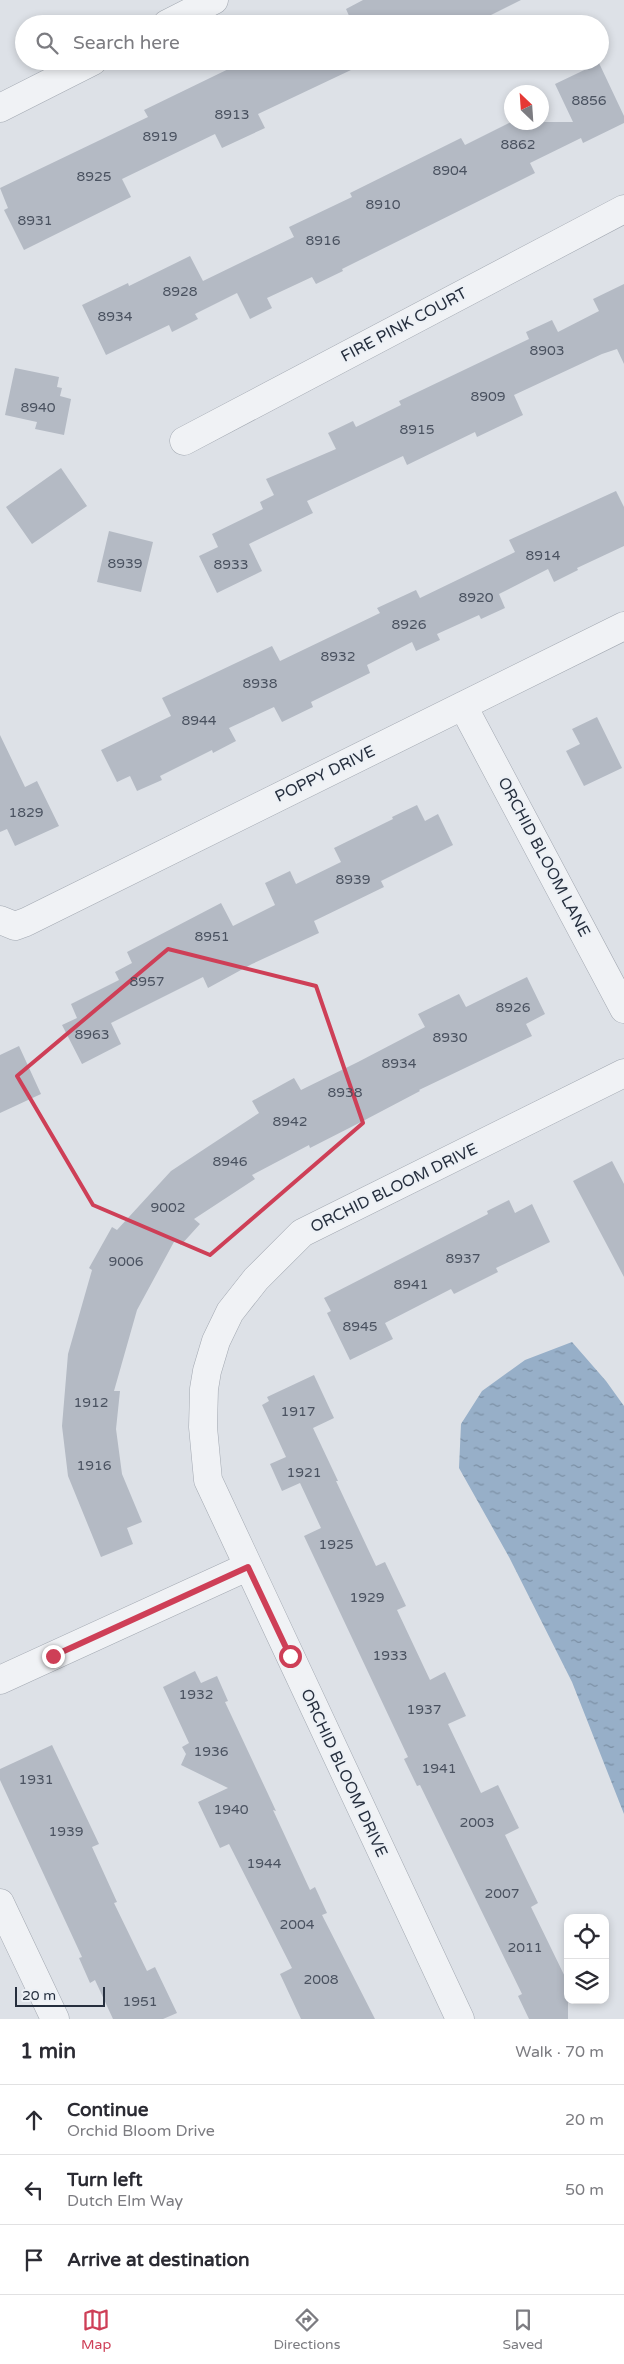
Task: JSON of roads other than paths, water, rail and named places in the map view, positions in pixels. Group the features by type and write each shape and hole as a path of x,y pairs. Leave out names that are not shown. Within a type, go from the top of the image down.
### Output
{"street":[{"path":"185,15 214,0"},
{"path":"0,108 75,70"},
{"name":"FIRE PINK COURT","path":"184,441 624,209"},
{"name":"POPPY DRIVE","path":"13,921 463,706 624,626"},
{"name":"ORCHID BLOOM LANE","path":"463,706 624,1009"},
{"name":"ORCHID BLOOM DRIVE","path":"460,2019 208,1480 204,1427 207,1371 216,1341 230,1312 256,1279 302,1233 624,1073"},
{"path":"0,1680 248,1567"},
{"path":"0,1903 55,2019"}],"water":[{"path":"572,1342 606,1381 624,1406 624,1814 572,1682 509,1557 459,1468 461,1424 482,1391 525,1360"}]}
